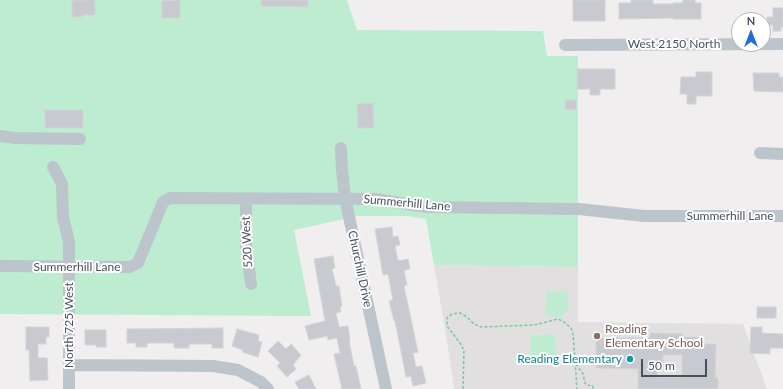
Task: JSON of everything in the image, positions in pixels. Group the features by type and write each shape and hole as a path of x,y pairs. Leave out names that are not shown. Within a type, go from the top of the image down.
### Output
{"street":[{"name":"West 2150 North","path":"565,45 783,44"},
{"path":"0,136 15,138 80,139"},
{"name":"Churchill Drive","path":"341,148 345,198 386,389"},
{"path":"760,153 783,154"},
{"name":"North 725 West","path":"53,167 62,184 63,217 69,242 69,389"},
{"name":"Summerhill Lane","path":"0,266 130,267 138,263 163,202 170,198 345,198 376,199 426,207 579,209 644,216 783,216"},
{"name":"520 West","path":"246,199 246,246 251,284"},
{"path":"69,365 214,366 238,370 265,386"}],"path":[{"path":"463,389 464,350 447,326 447,318 452,314 460,313 474,324 481,327 534,325 558,319 564,322 571,328 573,333 577,389"},
{"path":"576,364 583,374 585,383 593,386 593,389"}],"shaded area":[{"name":"Reading Elementary School","path":"434,265 578,267 578,322 743,324 767,389 454,389"}],"green space":[{"path":"0,0 347,0 357,30 543,31 547,56 578,56 578,267 434,265 426,219 407,216 358,216 294,230 311,316 0,314"},
{"path":"547,291 568,292 568,309 561,317 545,316"},
{"path":"555,334 556,356 531,357 530,336"}],"building":[{"path":"72,0 95,0 95,15 72,17"},
{"path":"180,0 180,18 162,18 162,1"},
{"path":"261,0 308,0 308,7 261,6"},
{"path":"573,0 605,0 605,21 573,21"},
{"path":"631,0 653,0 653,4 673,4 683,3 683,0 695,0 695,3 701,3 701,19 619,19 619,3 631,3"},
{"path":"773,8 783,8 783,27 781,27 781,31 773,31 771,17 773,17"},
{"path":"577,69 615,69 615,89 600,89 600,95 590,95 590,89 577,89"},
{"path":"696,72 712,72 712,96 696,96 696,104 687,104 687,94 680,94 681,77 696,77"},
{"path":"753,73 779,73 779,77 783,77 783,92 754,91"},
{"path":"566,100 576,100 576,110 565,109"},
{"path":"373,103 374,128 358,128 357,104"},
{"path":"45,110 83,110 83,128 45,128"},
{"path":"392,227 393,237 398,236 400,245 395,246 398,261 408,259 410,269 404,270 407,285 404,286 418,352 413,353 416,367 422,366 426,383 413,386 411,376 406,377 395,321 389,301 393,300 388,274 383,275 375,229"},
{"path":"333,256 335,268 332,269 336,286 339,286 342,306 340,307 341,312 336,313 339,327 348,326 349,341 354,366 356,366 361,389 342,389 334,354 340,353 337,338 328,340 327,336 309,340 305,326 325,321 314,259"},
{"path":"757,307 776,307 776,318 757,318"},
{"path":"26,327 49,327 49,337 46,337 46,344 38,344 38,358 47,358 48,380 30,381 29,350 26,350"},
{"path":"751,327 762,327 762,333 783,334 783,348 770,348 770,354 750,353"},
{"path":"223,328 223,348 212,348 212,344 189,344 189,348 174,348 174,343 147,343 147,347 136,347 136,343 127,343 127,329"},
{"path":"237,329 259,335 258,341 262,342 258,357 242,352 243,350 232,346"},
{"path":"85,330 106,330 106,347 85,345"},
{"name":"Reading Elementary","path":"650,333 683,334 683,337 697,337 698,344 716,344 715,378 718,378 718,389 638,389 638,369 596,368 596,338 650,338","holes":["663,355 682,355 682,377 657,377 657,363 663,363"]},
{"path":"278,341 286,349 291,344 301,355 293,365 296,369 287,377 277,366 280,363 268,351"},
{"path":"309,375 316,389 299,389 295,382"}],"place":[{"name":"Reading Elementary School","path":"597,336"},
{"name":"Reading Elementary","path":"630,359"}]}
